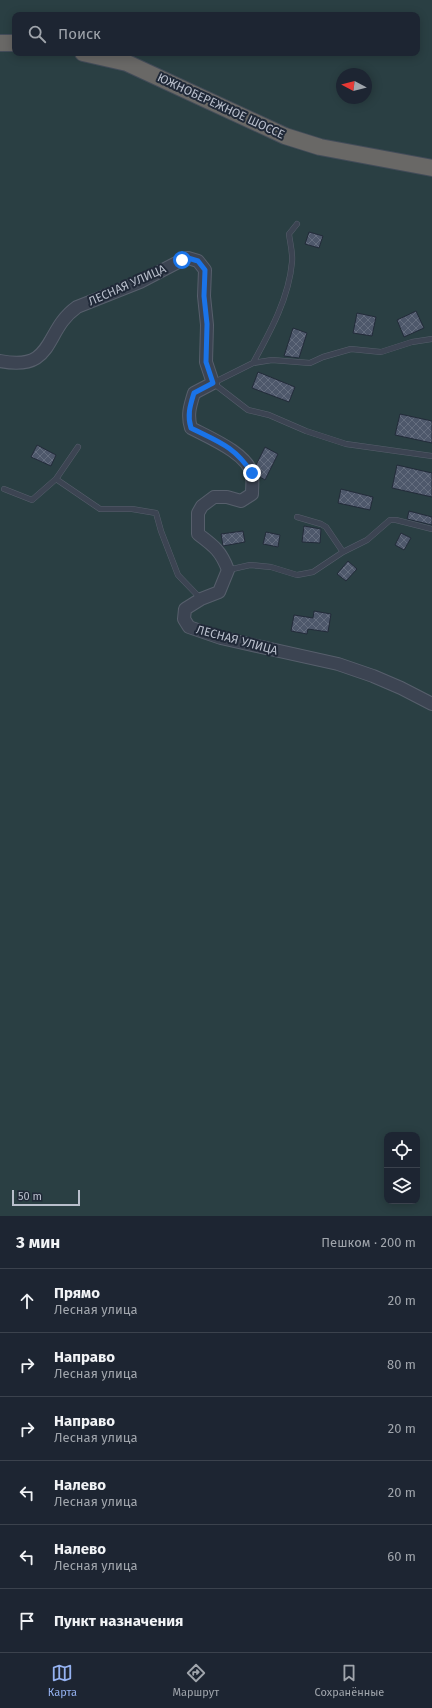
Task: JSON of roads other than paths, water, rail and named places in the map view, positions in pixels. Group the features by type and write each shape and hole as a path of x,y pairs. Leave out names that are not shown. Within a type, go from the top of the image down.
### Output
{"highway":[{"path":"0,43 12,42"},
{"path":"0,50 12,49"},
{"name":"ЮЖНОБЕРЕЖНОЕ ШОССЕ","path":"96,56 127,63 285,136 320,147 432,168"},
{"name":"ЮЖНОБЕРЕЖНОЕ ШОССЕ","path":"128,56 197,83 262,119 289,130 324,140 432,160"}],"street":[{"name":"ЛЕСНАЯ УЛИЦА","path":"0,361 16,364 26,363 35,359 44,351 55,332 70,312 77,307 140,282 182,260 193,259 198,261 205,270 204,296 207,324 206,362 213,383"},
{"path":"213,383 194,393 188,409 188,419 191,428 225,444 242,458 252,473 252,494 242,501 227,497 214,497 202,506 198,513 198,534 222,556 228,570"},
{"name":"ЛЕСНАЯ УЛИЦА","path":"228,570 219,592 201,599 185,608 184,619 189,627 221,638 338,664 401,688 432,704"}],"lane":[{"path":"253,363 274,322 289,281 293,261 289,234 297,224"},
{"path":"432,339 412,342 381,352 351,349 323,357 310,363 272,360 253,363 213,383 248,410 269,415 306,431 346,444 432,456"},
{"path":"4,489 32,500 56,479 78,447"},
{"path":"56,479 100,509 132,509 156,513 161,531 178,575 201,599"},
{"path":"297,517 321,524 326,527 343,552"},
{"path":"228,570 250,565 271,567 297,575 313,572 343,552 367,540 390,520 396,520 432,529"}]}
